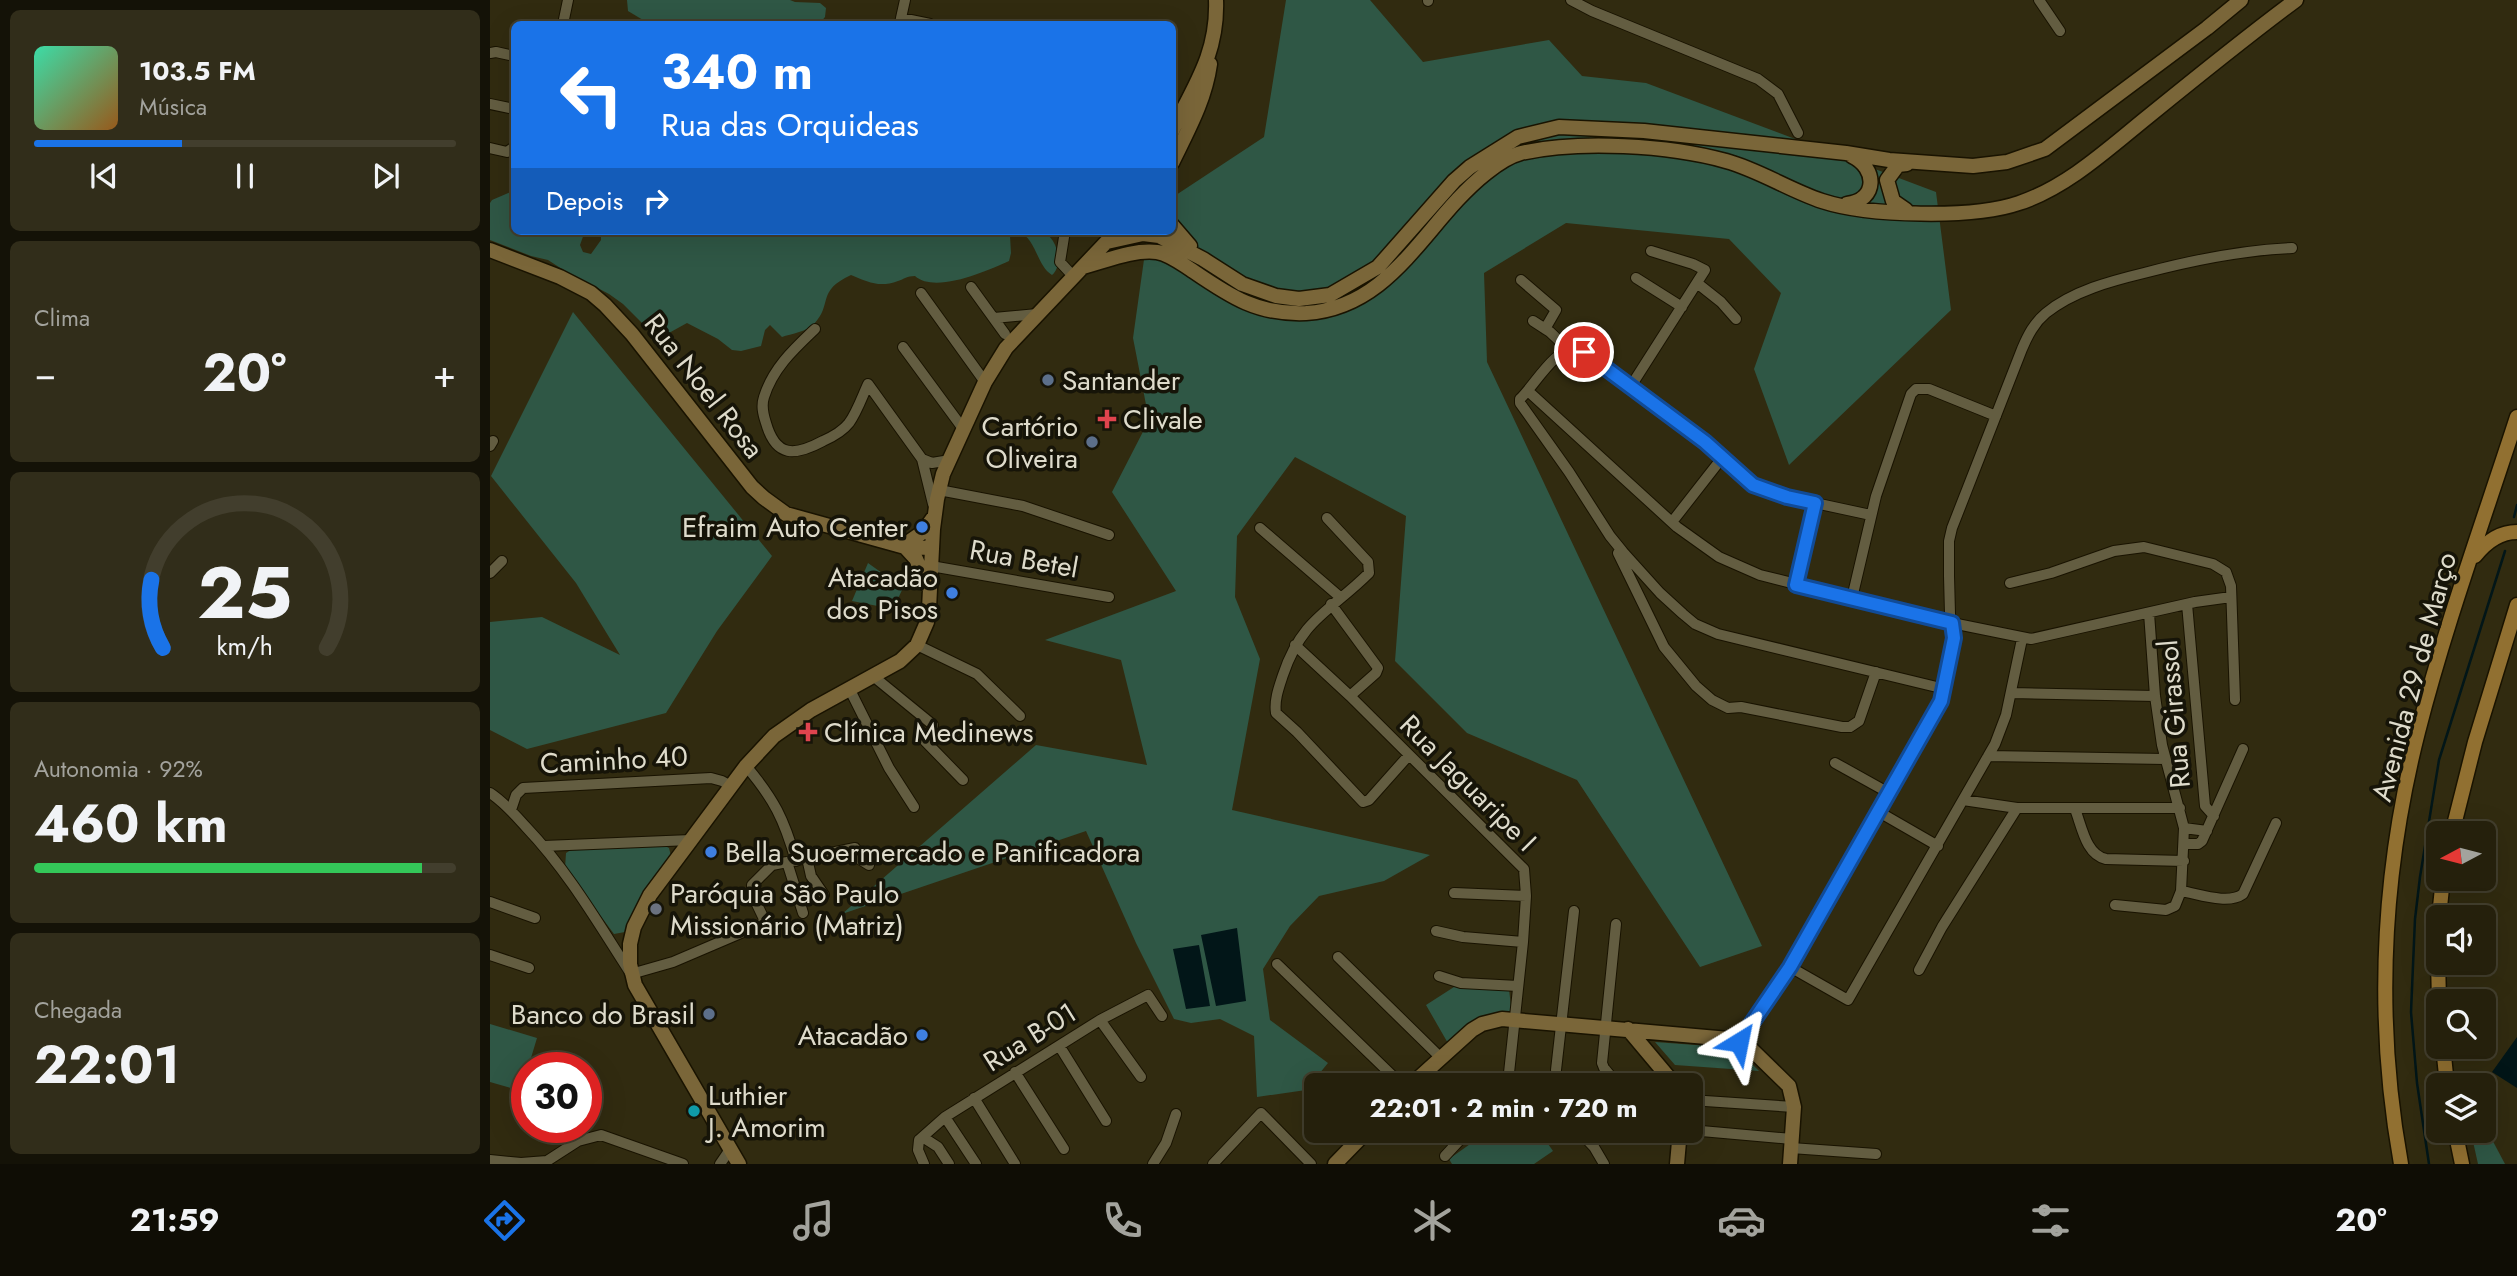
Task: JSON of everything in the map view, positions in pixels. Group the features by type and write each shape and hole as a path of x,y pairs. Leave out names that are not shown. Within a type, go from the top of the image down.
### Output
{"main road":[{"path":"1176,155 1194,121 1207,87 1216,31 1216,0"},
{"path":"1151,235 1159,236 1203,259 1242,284 1276,296 1299,299 1330,295 1378,267 1454,181 1470,167 1518,137 1559,127 1644,131 1889,160 1973,166 2007,162 2045,149 2196,37 2241,0"},
{"path":"1078,272 1135,253 1155,251 1168,255 1228,295 1251,306 1273,312 1326,310 1350,301 1395,273 1445,211 1494,167 1517,154 1567,145 1682,152 1727,161 1831,203 1915,213 1984,211 2019,204 2054,187 2109,148 2296,0"},
{"path":"1176,123 1211,50"},
{"path":"1831,203 1857,202 1867,196 1870,189 1868,171 1861,161 1846,153"},
{"path":"1915,213 1892,201 1887,180 1898,165 1919,162"},
{"path":"1176,230 1203,259"},
{"path":"739,1164 631,974 631,936 642,908 746,766 785,727 908,655 917,645 927,622 939,490 985,382 1006,348 1112,236"},
{"name":"Rua Noel Rosa","path":"490,250 560,277 591,293 605,304 629,330 752,487 774,507 801,519 885,540 932,545"},
{"name":"Avenida 29 de Março","path":"2401,1164 2388,1077 2385,1025 2385,961 2390,892 2399,831 2418,732 2517,417"},
{"path":"930,595 920,564 908,544 923,532 935,514"},
{"path":"2469,564 2491,540 2501,534 2517,532"},
{"path":"2455,821 2517,605"},
{"path":"2493,683 2517,638"},
{"path":"1424,1073 1463,1036 1482,1024 1502,1019 1717,1037 1739,1042 1749,1047 1783,1079 1793,1096 1790,1164"},
{"path":"1628,1029 1665,1073"},
{"path":"1335,1164 1350,1143"},
{"path":"1677,1164 1679,1143"},
{"path":"2458,1143 2462,1164"}],"street":[{"path":"564,21 568,0"},
{"path":"900,21 905,0"},
{"path":"1571,0 1758,79 1778,94 1798,133"},
{"path":"2039,0 2060,31"},
{"path":"490,53 511,55"},
{"path":"490,104 511,108"},
{"path":"490,148 507,152 511,149"},
{"path":"1064,235 1060,262 1078,272"},
{"path":"1739,1042 1790,967 1938,708 1945,689 1954,638 1948,556 1952,528 2029,334 2046,313 2060,304 2115,280 2192,260 2266,249 2292,248"},
{"path":"1631,386 1705,270 1651,251"},
{"path":"1636,278 1682,307"},
{"path":"1521,280 1556,310 1545,329"},
{"path":"1697,283 1721,302 1736,319"},
{"path":"971,286 1005,334"},
{"path":"921,293 985,382"},
{"path":"994,318 1037,314"},
{"path":"1533,321 1568,349"},
{"path":"815,329 786,356 763,397 762,410 770,437 790,453 805,450 836,435 848,423 868,384 922,459 935,514"},
{"path":"903,347 964,430"},
{"path":"1871,515 1787,497 1753,485 1631,386 1578,348 1568,349 1544,370 1520,399 1520,403 1610,536 1664,647 1696,686 1722,706 1850,727 1859,721 1876,672"},
{"path":"1852,598 1871,515 1909,400 1916,389 1929,389 1996,416"},
{"path":"1528,391 1694,540 1733,564 1796,585 2022,639 2042,638 2149,612 2231,597"},
{"path":"1672,522 1722,458"},
{"path":"922,459 932,463 950,460"},
{"path":"939,490 1023,506 1109,536"},
{"path":"1796,585 1815,503"},
{"path":"1326,518 1368,562 1370,568 1366,576 1322,612 1295,645 1277,698 1276,713 1363,802 1369,800 1409,755"},
{"path":"1259,528 1340,597"},
{"path":"1610,536 1660,593 1683,614 1707,630 1945,689"},
{"path":"2010,583 2051,573 2114,551 2144,547 2221,568 2230,578 2235,700"},
{"path":"490,573 502,561"},
{"name":"Rua Betel","path":"931,566 1109,597"},
{"path":"1331,604 1378,668 1376,673 1350,696"},
{"name":"Rua Girassol","path":"2186,604 2205,806 2214,816"},
{"path":"2115,905 2172,909 2181,891 2184,828 2165,760 2155,696 2149,612"},
{"path":"1790,967 1848,1000 2002,730 2022,639"},
{"path":"917,645 977,674 1020,716"},
{"name":"Rua Jaguaripe I","path":"1295,645 1524,869 1526,896 1523,942 1509,1073"},
{"path":"873,676 933,725 933,730 925,736 925,741 963,780"},
{"path":"849,688 889,768 914,807"},
{"path":"2012,693 2155,696"},
{"path":"2184,844 2198,844 2207,831 2243,749"},
{"path":"1988,756 2165,760"},
{"path":"1835,763 1889,793"},
{"path":"746,766 778,808 803,913"},
{"name":"Caminho 40","path":"511,810 516,795 523,788 711,778 731,786"},
{"path":"491,798 511,810 544,846 578,890 631,974 673,962 762,924 764,919 752,894 752,886 772,865 855,848 861,860 869,865"},
{"path":"1963,800 2017,808 2180,808"},
{"path":"1919,970 1942,927 2017,808"},
{"path":"2075,809 2089,847 2097,856 2106,859 2184,861"},
{"path":"1879,812 1938,846"},
{"path":"2181,891 2227,899 2240,897 2276,823"},
{"path":"2184,828 2207,831"},
{"path":"544,846 691,840"},
{"path":"807,858 811,876 824,895"},
{"path":"1454,893 1526,896"},
{"path":"490,902 535,918"},
{"path":"1556,1070 1574,911"},
{"path":"1609,1073 1602,1063 1616,924"},
{"path":"1436,931 1462,937 1523,942"},
{"path":"606,934 619,939 631,936"},
{"path":"490,955 529,968"},
{"path":"1338,957 1440,1057"},
{"path":"1277,964 1390,1073"},
{"path":"1440,976 1461,983 1518,986"},
{"name":"Rua B-01","path":"919,1140 945,1117 974,1098 1100,1020 1148,995 1162,1016"},
{"path":"1100,1020 1141,1077"},
{"path":"1060,1047 1106,1121"},
{"path":"1016,1072 1064,1149"},
{"path":"974,1098 1015,1164"},
{"path":"1703,1101 1794,1107"},
{"path":"1213,1164 1261,1113 1311,1164"},
{"path":"1153,1164 1166,1143 1176,1114"},
{"path":"945,1117 976,1164"},
{"path":"1703,1132 1876,1154"},
{"path":"602,1135 682,1164"},
{"path":"924,1164 919,1150 919,1140 924,1138 930,1141 949,1164"},
{"path":"490,1160 548,1162 573,1143"},
{"path":"1445,1156 1457,1143"},
{"path":"1590,1143 1604,1164"},
{"path":"720,1164 730,1148"}],"green space":[{"path":"627,0 790,0 820,3 826,8 822,21 650,21 643,20 628,11"},
{"path":"1286,0 1370,0 1423,62 1549,40 1582,76 1646,83 1936,192 1951,310 1789,465 1754,369 1781,293 1729,239 1566,223 1484,273 1487,362 1762,946 1700,967 1577,780 1467,733 1395,661 1406,516 1295,457 1237,536 1235,597 1260,659 1232,810 1430,855 1384,881 1319,896 1290,926 1263,969 1270,1020 1328,1063 1320,1073 1304,1073 1304,1090 1257,1097 1254,1036 1220,1019 1191,1023 1174,1019 1136,943 1086,831 842,914 1036,745 1147,765 1121,660 1045,640 1176,591 1112,492 1149,420 1133,338 1147,235 1176,235 1176,195 1264,137"},
{"path":"511,192 511,235 584,235 580,245 583,252 591,254 601,240 601,235 1011,235 1011,253 1009,261 948,282 935,283 912,276 879,284 851,275 829,292 820,317 811,326 782,337 770,325 765,330 761,346 741,351 732,350 718,339 687,323 658,339 623,304 609,294 548,260 490,240 492,200"},
{"path":"1024,235 1048,235 1052,239 1057,251 1058,265 1052,275 1043,265"},
{"path":"573,312 772,556 717,631 666,713 527,749 490,730 490,622 542,617 620,655 576,583 491,476"},
{"path":"868,563 903,588 893,609 852,601"},
{"path":"663,845 669,848 671,856 636,906 625,932 614,934 565,868 566,853 574,848"},
{"path":"1454,987 1509,989 1512,1015 1449,1045 1426,1005"},
{"path":"490,1024 537,1038 533,1052 511,1052 511,1088 490,1082"},
{"path":"1655,1042 1736,1048 1759,1071 1675,1065"},
{"path":"1472,1143 1547,1143 1553,1151 1534,1164 1452,1164 1449,1159"},
{"path":"2473,1143 2494,1143 2505,1164 2478,1164"}],"shaded area":[{"path":"1237,928 1246,1001 1216,1006 1201,935"},
{"path":"1199,945 1210,1006 1186,1009 1173,949"},
{"path":"2517,1037 2517,1088 2492,1072"}],"waterway":[{"path":"2514,517 2517,505"},
{"path":"2429,1164 2417,1083 2411,1012 2415,919 2420,877 2439,760 2505,551"}],"place":[{"name":"Santander","path":"1048,380"},
{"name":"Clivale","path":"1107,419"},
{"name":"Cartório Oliveira","path":"1092,442"},
{"name":"Efraim Auto Center","path":"922,527"},
{"name":"Atacadão dos Pisos","path":"952,593"},
{"name":"Clínica Medinews","path":"808,732"},
{"name":"Bella Suoermercado e Panificadora","path":"711,852"},
{"name":"Paróquia São Paulo Missionário (Matriz)","path":"656,909"},
{"name":"Banco do Brasil","path":"709,1014"},
{"name":"Atacadão","path":"922,1035"},
{"name":"Luthier J. Amorim","path":"694,1111"}],"route":[{"path":"1584,352 1705,442 1753,485 1765,491 1815,503 1796,585 1952,623 1954,638 1941,701 1790,967 1739,1042"}]}
